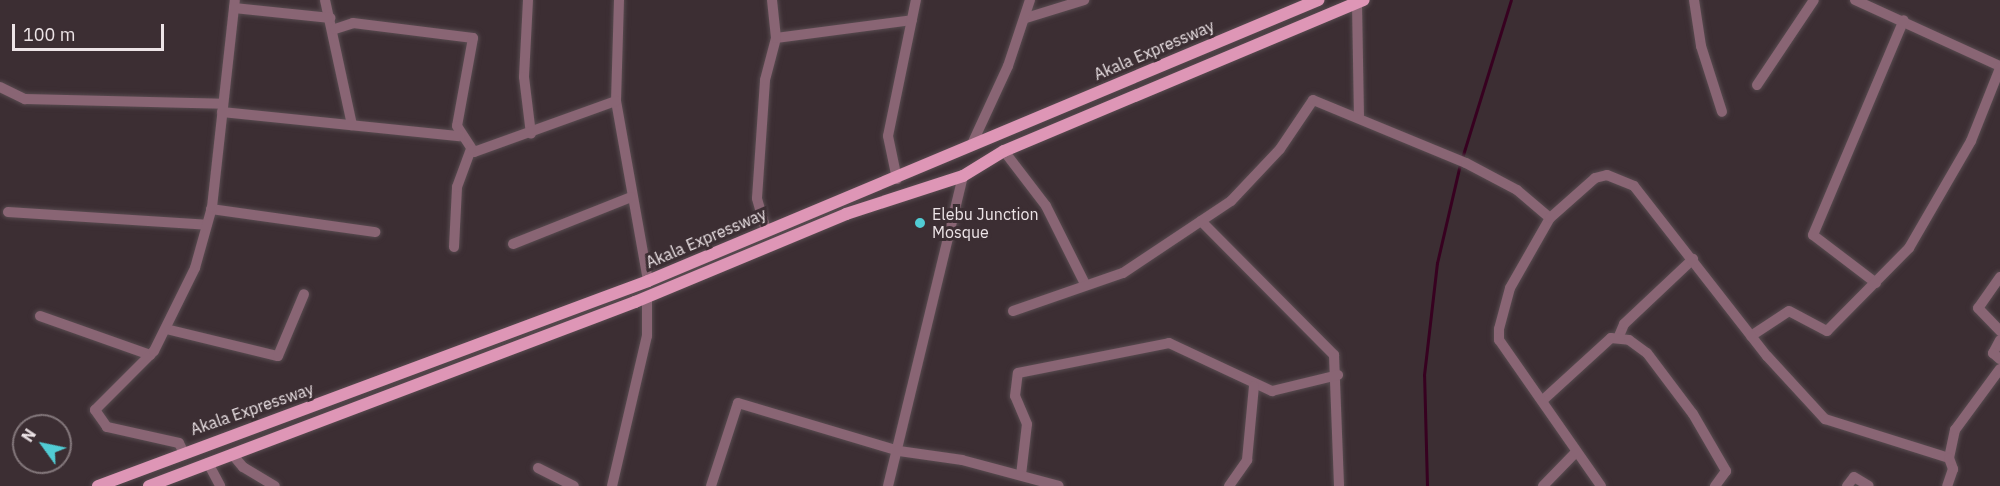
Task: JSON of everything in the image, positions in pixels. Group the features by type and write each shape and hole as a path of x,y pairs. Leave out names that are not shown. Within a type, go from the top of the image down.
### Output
{"main road":[{"name":"Akala Expressway","path":"98,486 183,451 285,416 648,281 839,199 897,179 1291,5 1318,0"},
{"name":"Akala Expressway","path":"149,486 647,297 846,214 963,176 1004,151 1361,2"},
{"path":"839,199 846,214"},
{"path":"285,416 290,434"}],"street":[{"path":"325,0 335,29 352,125"},
{"path":"528,0 524,77 531,134"},
{"path":"619,0 616,101 631,197 648,281"},
{"path":"766,230 757,198 765,80 776,38 772,0"},
{"path":"897,179 888,136 916,0"},
{"path":"972,144 1026,18 1030,0"},
{"path":"1026,18 1084,0"},
{"path":"1694,0 1701,46 1722,112"},
{"path":"1757,85 1814,0"},
{"path":"1751,336 1789,311 1827,331 1876,283 1936,208 2000,67 1904,20 1855,0"},
{"path":"1359,117 1361,2"},
{"path":"183,451 179,443 116,431 96,416 98,403 150,355 189,284 211,209 235,4 330,18"},
{"path":"776,38 912,20"},
{"path":"1876,283 1813,235 1904,20"},
{"path":"335,29 353,23 473,38 457,126 460,136 471,149 477,152 616,101"},
{"path":"0,87 25,99 223,108 460,136"},
{"path":"1013,310 1084,282 1123,273 1202,222 1255,179 1310,102 1359,117 1448,154 1517,190 1550,218"},
{"path":"454,247 457,187 471,149"},
{"path":"1004,151 1046,206 1084,282"},
{"path":"888,486 899,451 963,176"},
{"path":"1601,486 1575,454 1543,400 1499,340 1499,329 1510,288 1550,218 1596,178 1617,176 1634,186 1751,336 1833,424 1949,458"},
{"path":"513,244 631,197"},
{"path":"211,209 375,232"},
{"path":"8,212 207,225"},
{"path":"1202,222 1331,349 1338,375 1339,486"},
{"path":"1543,400 1593,351 1619,336 1624,324 1693,259"},
{"path":"2000,277 1978,308 2000,331"},
{"path":"166,329 278,356 304,294"},
{"path":"612,486 647,336 647,297"},
{"path":"40,316 150,355"},
{"path":"1619,336 1647,353 1693,414 1726,471 1715,486"},
{"path":"2000,340 1994,353 2000,359"},
{"path":"1021,475 1027,424 1015,396 1018,373 1173,343 1254,386 1272,392 1338,375"},
{"path":"1947,486 1953,469 1949,458 1955,430 2000,369"},
{"path":"1228,486 1247,460 1254,386"},
{"path":"711,486 738,403 899,451 1021,475 1059,486"},
{"path":"232,454 243,467 274,486"},
{"path":"1543,486 1575,454"},
{"path":"208,463 220,486"},
{"path":"538,468 574,486"},
{"path":"1847,486 1854,477 1869,486"}],"waterway":[{"path":"1462,158 1511,0"},
{"path":"1427,486 1424,375 1437,263 1460,164"}],"place":[{"name":"Elebu Junction Mosque","path":"920,223"}]}
